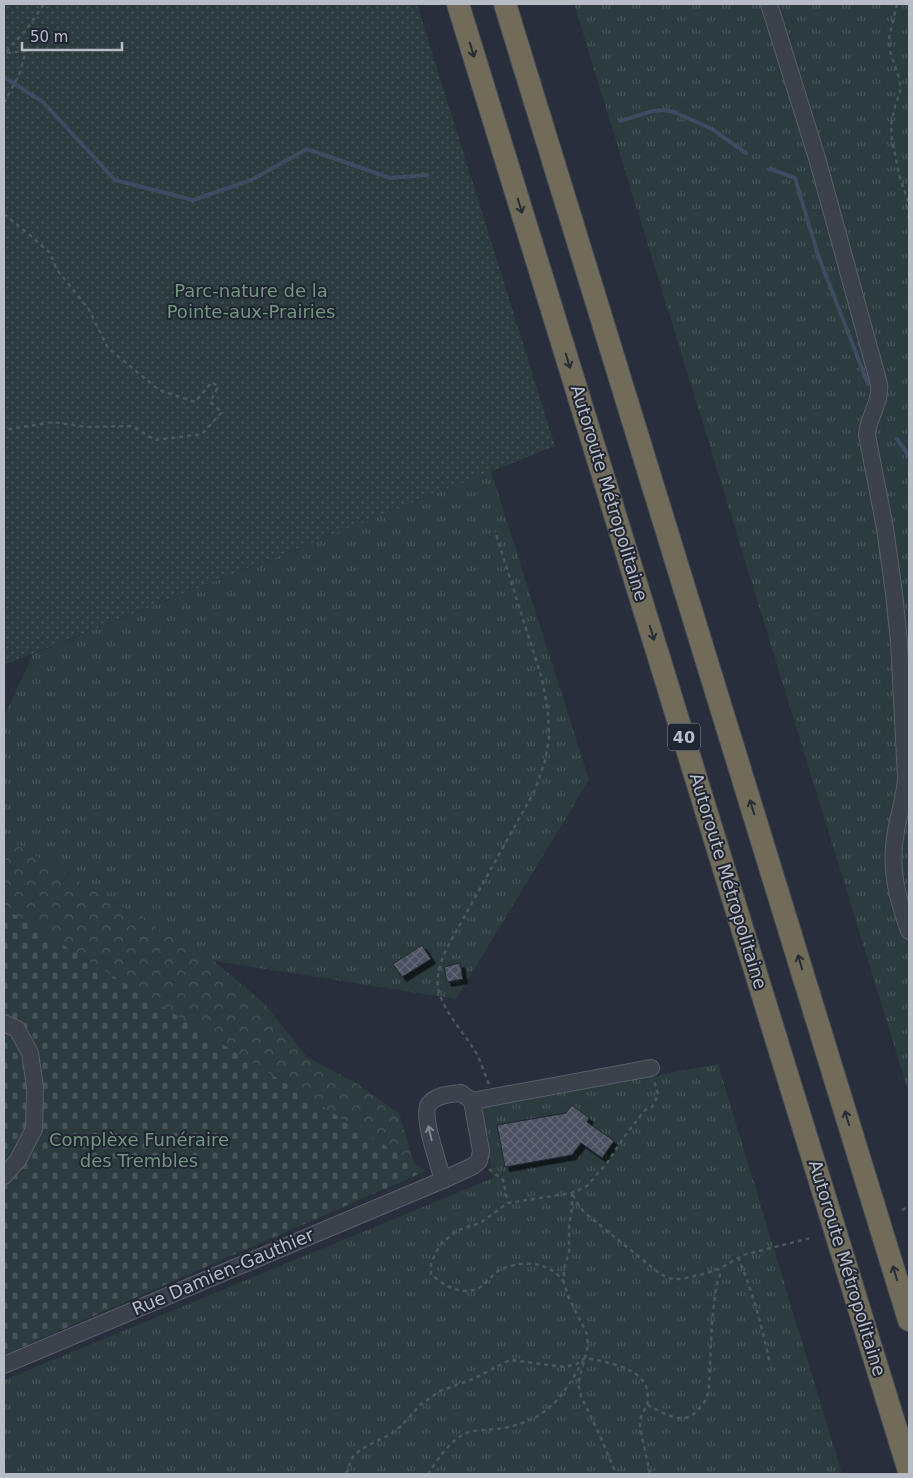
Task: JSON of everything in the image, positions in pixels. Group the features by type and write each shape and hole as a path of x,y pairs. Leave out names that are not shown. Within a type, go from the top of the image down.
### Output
{"highway":[{"name":"Autoroute Métropolitaine","path":"458,4 909,1471"},
{"name":"40","path":"506,4 909,1320"}],"street":[{"path":"769,4 817,158 878,378 879,398 869,423 867,435 885,528 897,619 906,778 894,842 893,866 895,888 909,931"},
{"path":"4,1022 17,1029 30,1053 35,1087 34,1129 18,1160 4,1176"},
{"path":"472,1101 652,1068"},
{"path":"443,1180 426,1113 428,1105 436,1098 461,1093 472,1101 481,1151 479,1161"},
{"name":"Rue Damien-Gauthier","path":"4,1365 443,1180 479,1161"}],"path":[{"path":"4,104 19,75 26,51 5,53 26,30 44,4"},
{"path":"897,4 889,38 890,51 900,81 900,92 895,106 892,125 892,140 900,178 908,201 909,222"},
{"path":"4,214 50,253 57,270 88,308 108,348 159,390 195,402 212,382 218,386 210,402 222,412 202,434 154,440 132,426 86,427 53,422 4,430"},
{"path":"494,1097 477,1054 443,1004 438,987 441,961 448,946 535,790 545,761 548,738 548,712 542,679 495,531"},
{"path":"616,1474 580,1396 578,1384 588,1346 586,1334 561,1277 553,1270 524,1263 511,1265 496,1272 485,1284 475,1290 454,1289 441,1283 431,1274 431,1263 442,1243 456,1231 480,1223 508,1203 572,1193 587,1186 645,1110 652,1107 655,1102 658,1094 652,1068"},
{"path":"479,1161 503,1180 508,1203"},
{"path":"572,1193 585,1212 659,1273 668,1278 682,1279 707,1273 719,1269 738,1257 811,1238"},
{"path":"564,1284 564,1269 569,1252 572,1193"},
{"path":"902,1210 909,1207"},
{"path":"738,1257 755,1303 770,1364"},
{"path":"647,1405 673,1417 684,1418 694,1414 704,1403 709,1387 712,1321 716,1287 720,1276 719,1269"},
{"path":"585,1358 622,1367 638,1375 647,1389 647,1405 641,1417 640,1427 650,1474"},
{"path":"346,1474 352,1458 361,1449 401,1426 420,1405 440,1391 473,1379 510,1360 564,1367 577,1364 585,1358"},
{"path":"428,1474 452,1443 466,1433 508,1428 538,1416 551,1407 567,1390 585,1358"}],"green space":[{"name":"Parc-nature de la Pointe-aux-Prairies","path":"4,4 417,4 555,446 4,665"},
{"path":"574,4 909,4 909,1094"},
{"path":"491,471 589,780 456,999 214,961 4,837 4,717 33,654"},
{"path":"4,837 214,961 265,1004 307,1057 356,1083 399,1113 417,1173 4,963"},
{"name":"Complèxe Funéraire des Trembles","path":"4,908 426,1171 4,1355"},
{"path":"718,1064 842,1474 4,1474 4,1380 493,1178 481,1108"}],"building":[{"path":"422,945 431,959 402,977 393,964"},
{"path":"460,963 463,979 447,982 444,967"},
{"path":"572,1105 589,1118 587,1122 614,1141 602,1158 581,1143 572,1155 505,1167 497,1125 566,1113"}],"waterway":[{"path":"4,77 43,102 115,180 193,200 251,180 307,149 390,178 427,175"},
{"path":"620,121 653,111 664,110 674,112 712,129 746,153"},
{"path":"770,169 795,178 818,255 868,384"},
{"path":"897,439 909,456"}]}
